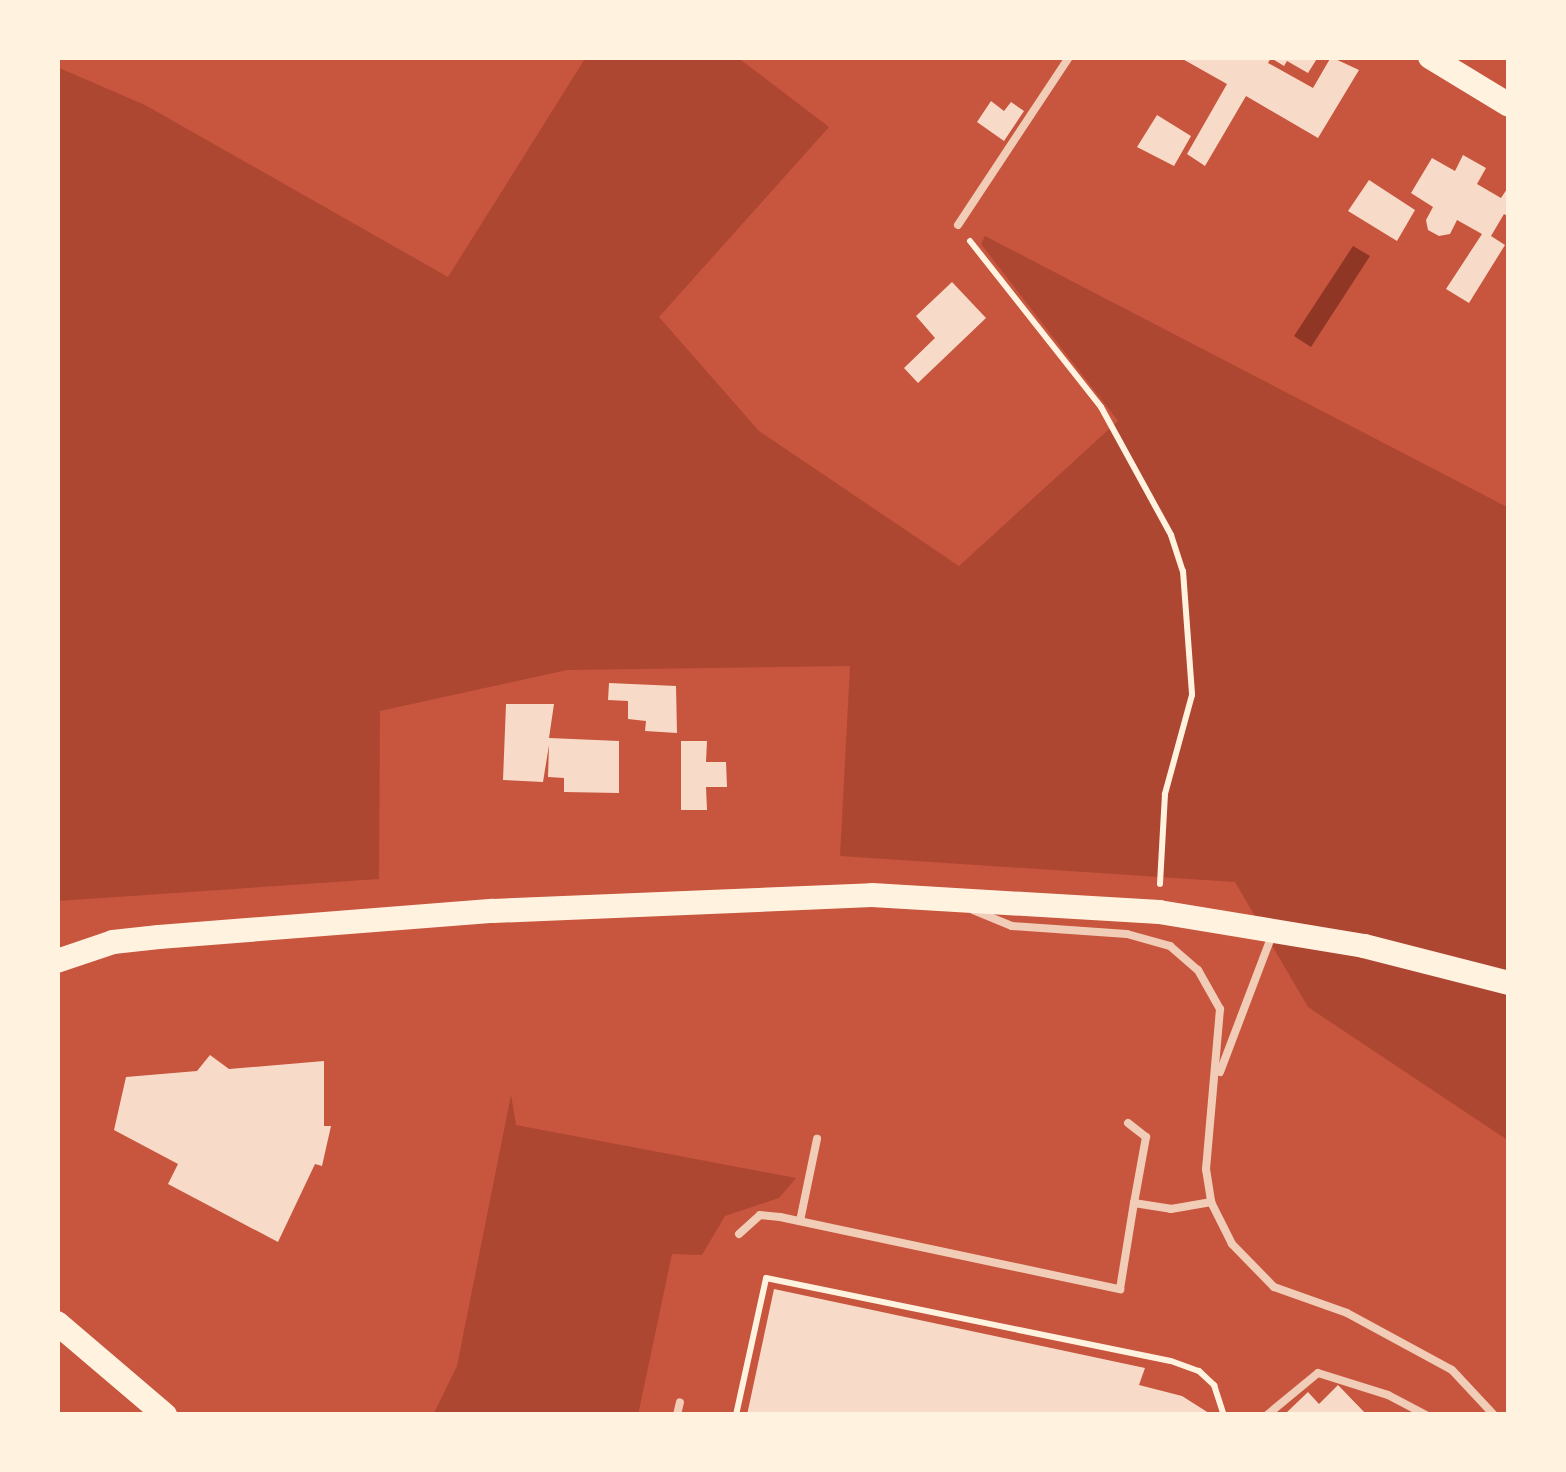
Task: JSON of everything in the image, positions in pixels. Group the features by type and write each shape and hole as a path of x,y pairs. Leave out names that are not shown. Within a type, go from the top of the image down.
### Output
{"main road":[{"path":"1430,57 1509,105"},
{"path":"63,963 113,942 493,911 730,898 944,897 1159,912 1274,929 1509,983"},
{"path":"57,1324 165,1415"}],"lane":[{"path":"958,226 1069,57"},
{"path":"944,897 1012,926 1127,934 1170,946 1198,970 1220,1009 1206,1169 1211,1202 1232,1244 1274,1287 1406,1340 1469,1383 1494,1415"},
{"path":"1217,1079 1274,929"},
{"path":"739,1234 760,1215 1120,1289 1146,1137 1128,1123"},
{"path":"800,1221 818,1139"},
{"path":"1134,1203 1171,1209 1211,1202"},
{"path":"1267,1415 1318,1372 1398,1399 1426,1415"},
{"path":"677,1415 680,1402"}],"path":[{"path":"958,226 1101,407 1172,535 1183,571 1192,695 1165,794 1159,912"},
{"path":"736,1415 766,1278 1171,1361 1199,1371 1214,1384 1224,1415"}],"shaded area":[{"path":"586,57 737,57 829,127 659,317 759,431 959,566 1118,421 981,244 985,236 1509,508 1509,1141 1308,1007 1235,882 840,856 850,666 567,670 380,711 379,879 57,901 57,67 145,105 448,277"},
{"path":"1353,246 1370,256 1311,347 1294,336"},
{"path":"511,1095 516,1125 796,1178 779,1198 725,1216 702,1255 672,1254 638,1415 433,1415 457,1366"}],"building":[{"path":"1179,57 1318,57 1308,73 1287,61 1284,66 1271,58 1268,63 1313,88 1331,57 1359,70 1318,138 1246,96 1205,166 1187,154 1227,84"},
{"path":"991,101 1004,111 1011,102 1024,111 1004,141 977,122"},
{"path":"1157,115 1191,136 1174,166 1137,147"},
{"path":"1463,155 1486,168 1477,184 1501,198 1509,186 1509,217 1504,214 1491,236 1505,245 1469,303 1446,289 1482,234 1457,220 1450,234 1439,236 1428,230 1426,220 1433,207 1411,193 1432,158 1455,171"},
{"path":"1369,180 1415,210 1397,241 1348,211"},
{"path":"952,282 986,318 918,383 904,368 935,338 916,316"},
{"path":"609,683 676,686 677,733 645,731 646,721 628,719 628,701 608,700"},
{"path":"506,704 554,704 549,738 619,741 619,793 564,792 564,778 548,777 549,745 543,782 503,780"},
{"path":"681,741 707,741 706,762 726,762 727,787 706,787 707,810 681,810"},
{"path":"210,1055 229,1069 324,1061 324,1126 331,1126 322,1166 315,1164 278,1242 168,1184 178,1164 114,1130 126,1077 197,1071"},
{"path":"774,1289 1145,1368 1139,1385 1182,1396 1212,1415 747,1415"},
{"path":"1338,1385 1367,1415 1284,1415 1308,1392 1319,1404"}]}
